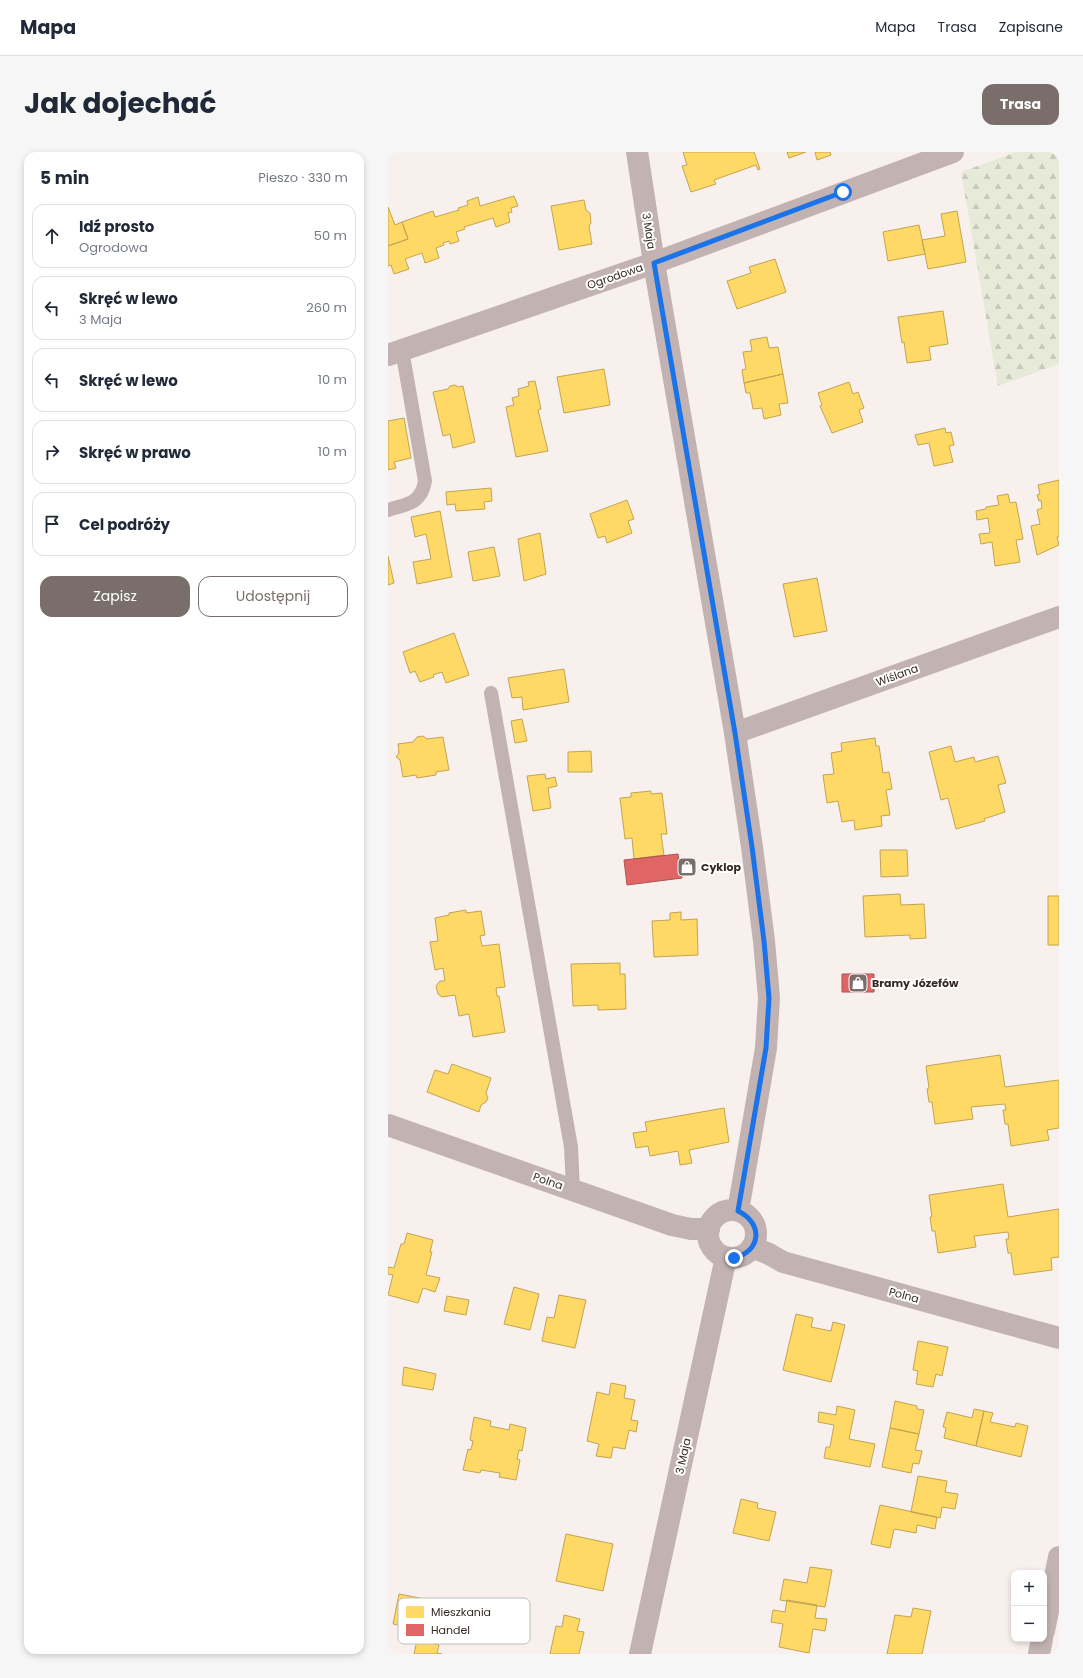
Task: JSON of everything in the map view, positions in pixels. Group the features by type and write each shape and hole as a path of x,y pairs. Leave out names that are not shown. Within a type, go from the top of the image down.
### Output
{"street":[{"name":"3 Maja","path":"637,152 654,263 735,733 764,941 769,998 766,1048 738,1211"},
{"name":"Ogrodowa","path":"395,352 654,263 953,152"},
{"name":"Wiślana","path":"735,733 1059,617"},
{"name":"Polna","path":"388,1125 672,1225 691,1230 709,1229"},
{"path":"730,1210 738,1211 750,1219 754,1225 756,1238 752,1247 741,1256 726,1257 714,1250 710,1243 709,1229 717,1216 730,1210"},
{"name":"Polna","path":"752,1247 783,1262 1059,1338"},
{"name":"3 Maja","path":"640,1654 726,1257"},
{"path":"1047,1616 1059,1557"},
{"path":"1039,1654 1041,1642"}],"lane":[{"path":"388,510 415,501 423,492 426,481 395,352"},
{"path":"491,693 571,1147 573,1189"}],"green space":[{"path":"1016,152 1059,152 1059,364 998,386 961,172"}],"building: Mieszkania":[{"path":"683,152 754,152 760,169 758,170 756,165 714,180 716,184 691,192 682,166 687,165"},
{"path":"787,152 806,152 789,158"},
{"path":"815,152 830,152 831,155 817,160"},
{"path":"514,196 518,206 511,208 512,212 508,213 510,222 496,227 493,218 464,227 465,229 456,232 459,241 450,244 449,241 436,248 439,258 425,263 422,253 405,259 409,269 394,274 391,265 388,266 388,246 408,239 402,222 433,211 435,217 459,210 458,208 468,205 467,201 478,197 480,206"},
{"path":"584,200 586,210 590,213 591,223 589,226 592,244 559,250 551,206"},
{"path":"388,207 395,225 402,222 408,239 388,246"},
{"path":"957,211 966,262 928,269 922,240 945,236 941,214"},
{"path":"919,225 925,254 888,261 883,232"},
{"path":"775,259 786,292 737,309 727,281 751,273 749,267"},
{"path":"943,311 948,344 929,347 931,360 907,363 898,317"},
{"path":"767,337 769,348 778,347 783,374 744,383 742,370 746,369 743,352 752,351 750,340"},
{"path":"604,369 610,405 564,413 557,377"},
{"path":"783,374 788,403 779,404 781,415 764,419 762,408 753,409 750,393 746,393 744,383"},
{"path":"535,381 541,409 538,410 548,451 516,457 506,407 514,405 512,398 519,396 518,389 529,386 528,382"},
{"path":"849,382 853,394 858,392 864,408 859,410 863,422 832,433 820,406 822,405 818,393"},
{"path":"455,385 458,387 463,386 475,442 453,448 450,434 443,436 433,392 448,389 450,386"},
{"path":"404,418 411,458 394,462 396,468 388,470 388,421"},
{"path":"945,428 946,433 951,432 954,445 949,446 953,462 934,466 929,443 918,445 915,435"},
{"path":"1059,480 1059,537 1057,537 1059,545 1037,555 1031,526 1040,524 1037,510 1042,508 1041,500 1039,501 1037,495 1040,494 1038,485"},
{"path":"491,488 492,501 484,502 485,509 456,511 455,504 447,505 446,492"},
{"path":"1008,494 1010,503 1016,502 1023,539 1016,540 1020,562 995,566 992,542 981,544 979,534 990,533 988,518 977,520 976,511 986,509 986,507 999,505 997,496"},
{"path":"627,500 634,519 628,521 632,533 607,543 605,536 598,538 590,514"},
{"path":"440,511 452,577 417,584 413,562 431,559 426,534 415,537 411,517"},
{"path":"540,533 546,574 524,581 518,539"},
{"path":"494,547 500,576 473,581 468,552"},
{"path":"388,556 394,583 388,585"},
{"path":"817,578 827,631 794,637 783,584"},
{"path":"454,633 469,675 446,683 442,672 433,675 434,677 420,682 415,671 410,673 403,652"},
{"path":"564,669 569,702 523,710 522,697 512,698 508,678"},
{"path":"522,719 527,741 515,743 511,721"},
{"path":"423,736 427,739 443,737 449,770 436,772 436,775 417,778 416,775 403,777 400,760 396,757 399,753 398,744 413,742 417,737"},
{"path":"875,738 876,746 879,746 883,773 889,772 892,789 886,790 890,815 881,816 882,826 855,830 854,820 842,822 838,801 827,803 823,775 834,774 831,753 842,751 841,743"},
{"path":"951,746 955,762 974,757 975,762 998,756 1006,783 998,785 1005,812 984,819 985,821 956,829 948,798 941,800 929,752"},
{"path":"591,751 592,772 568,772 568,752"},
{"path":"545,774 546,779 555,777 557,786 548,788 551,808 533,811 527,776"},
{"path":"651,791 651,794 662,793 667,834 661,834 664,855 634,859 632,838 625,839 620,798 631,797 631,793"},
{"path":"880,850 907,850 908,876 881,877"},
{"path":"900,894 901,905 924,904 926,938 910,939 910,935 865,937 863,896"},
{"path":"1048,896 1059,896 1059,945 1048,945"},
{"path":"466,910 466,913 481,911 485,935 480,936 482,946 499,944 505,987 496,988 497,996 499,996 505,1032 473,1037 469,1014 459,1016 455,995 442,997 438,994 436,986 440,981 445,981 443,968 435,970 430,942 438,941 435,918 449,915 449,913"},
{"path":"681,912 681,920 697,919 698,955 654,957 652,921 670,920 670,913"},
{"path":"620,963 620,974 625,974 626,1009 598,1010 598,1005 573,1006 571,964"},
{"path":"1000,1055 1005,1087 1059,1080 1059,1128 1047,1130 1049,1140 1011,1146 1008,1124 1005,1124 1003,1110 1006,1110 1005,1104 971,1107 973,1119 935,1124 932,1102 929,1102 926,1066"},
{"path":"452,1064 491,1078 486,1093 488,1098 486,1102 481,1105 479,1112 427,1092 435,1070 448,1074"},
{"path":"724,1108 729,1142 689,1150 692,1163 680,1165 678,1151 650,1156 648,1146 636,1148 633,1133 647,1131 645,1122"},
{"path":"1003,1184 1008,1217 1059,1209 1059,1257 1051,1258 1052,1270 1014,1275 1011,1253 1008,1253 1006,1239 1009,1239 1008,1232 974,1236 976,1247 938,1253 935,1231 932,1231 929,1195"},
{"path":"407,1233 433,1240 430,1252 432,1252 426,1275 440,1278 435,1292 423,1288 418,1303 388,1295 393,1275 388,1274 388,1267 394,1268 401,1244 404,1244"},
{"path":"514,1287 539,1294 530,1330 504,1324"},
{"path":"559,1295 586,1300 575,1348 542,1341 547,1317 554,1318"},
{"path":"447,1296 469,1300 466,1315 444,1311"},
{"path":"796,1314 813,1318 811,1327 831,1331 833,1322 845,1325 831,1382 783,1370"},
{"path":"918,1341 948,1347 942,1376 936,1374 933,1387 916,1384 918,1371 913,1370"},
{"path":"404,1367 436,1374 433,1390 402,1385"},
{"path":"611,1383 626,1386 624,1398 635,1400 631,1420 638,1421 636,1432 629,1430 625,1449 613,1447 611,1458 596,1456 599,1444 587,1441 597,1392 609,1395"},
{"path":"895,1401 917,1406 917,1409 924,1410 919,1434 890,1428"},
{"path":"837,1406 855,1410 849,1439 875,1444 870,1467 824,1458 826,1447 830,1447 834,1425 818,1422 819,1412 836,1415"},
{"path":"974,1409 984,1411 976,1446 944,1438 946,1428 943,1427 947,1412 972,1418"},
{"path":"984,1411 993,1413 990,1422 1015,1427 1016,1423 1028,1426 1021,1457 976,1446"},
{"path":"474,1417 491,1421 490,1426 509,1430 510,1424 526,1428 522,1451 519,1450 517,1459 520,1460 516,1480 499,1477 500,1473 481,1470 480,1473 463,1470 468,1449 471,1450 473,1441 470,1440"},
{"path":"890,1428 919,1434 915,1450 922,1451 919,1464 913,1463 911,1473 882,1467"},
{"path":"918,1476 947,1481 945,1492 958,1494 955,1509 942,1507 940,1518 911,1512"},
{"path":"741,1499 758,1503 757,1508 776,1512 769,1541 733,1533"},
{"path":"880,1505 937,1517 935,1529 917,1525 916,1533 894,1529 890,1548 871,1544"},
{"path":"566,1534 613,1544 603,1591 556,1581"},
{"path":"810,1567 832,1570 825,1607 780,1600 784,1579 807,1583"},
{"path":"399,1594 420,1598 398,1598"},
{"path":"398,1599 398,1625 393,1624"},
{"path":"787,1600 817,1605 815,1618 827,1619 825,1631 813,1629 809,1653 779,1647 783,1624 771,1622 773,1610 785,1612"},
{"path":"913,1608 931,1611 922,1654 887,1654 895,1615 911,1617"},
{"path":"564,1615 580,1619 577,1631 584,1632 579,1654 550,1654 556,1626 562,1627"},
{"path":"416,1644 435,1644 439,1645 437,1653 442,1654 414,1654"}],"building: Handel":[{"path":"678,854 682,878 627,885 624,860"},
{"name":"Bramy Józefów","path":"842,974 874,974 874,992 842,992"}],"place":[{"name":"Cyklop","path":"687,867"},
{"name":"Bramy Józefów","path":"858,983"}],"route":[{"path":"734,1258 747,1252 752,1247 756,1238 754,1225 750,1219 738,1211 766,1048 769,998 764,941 752,847 735,733 654,263 843,192"}]}
